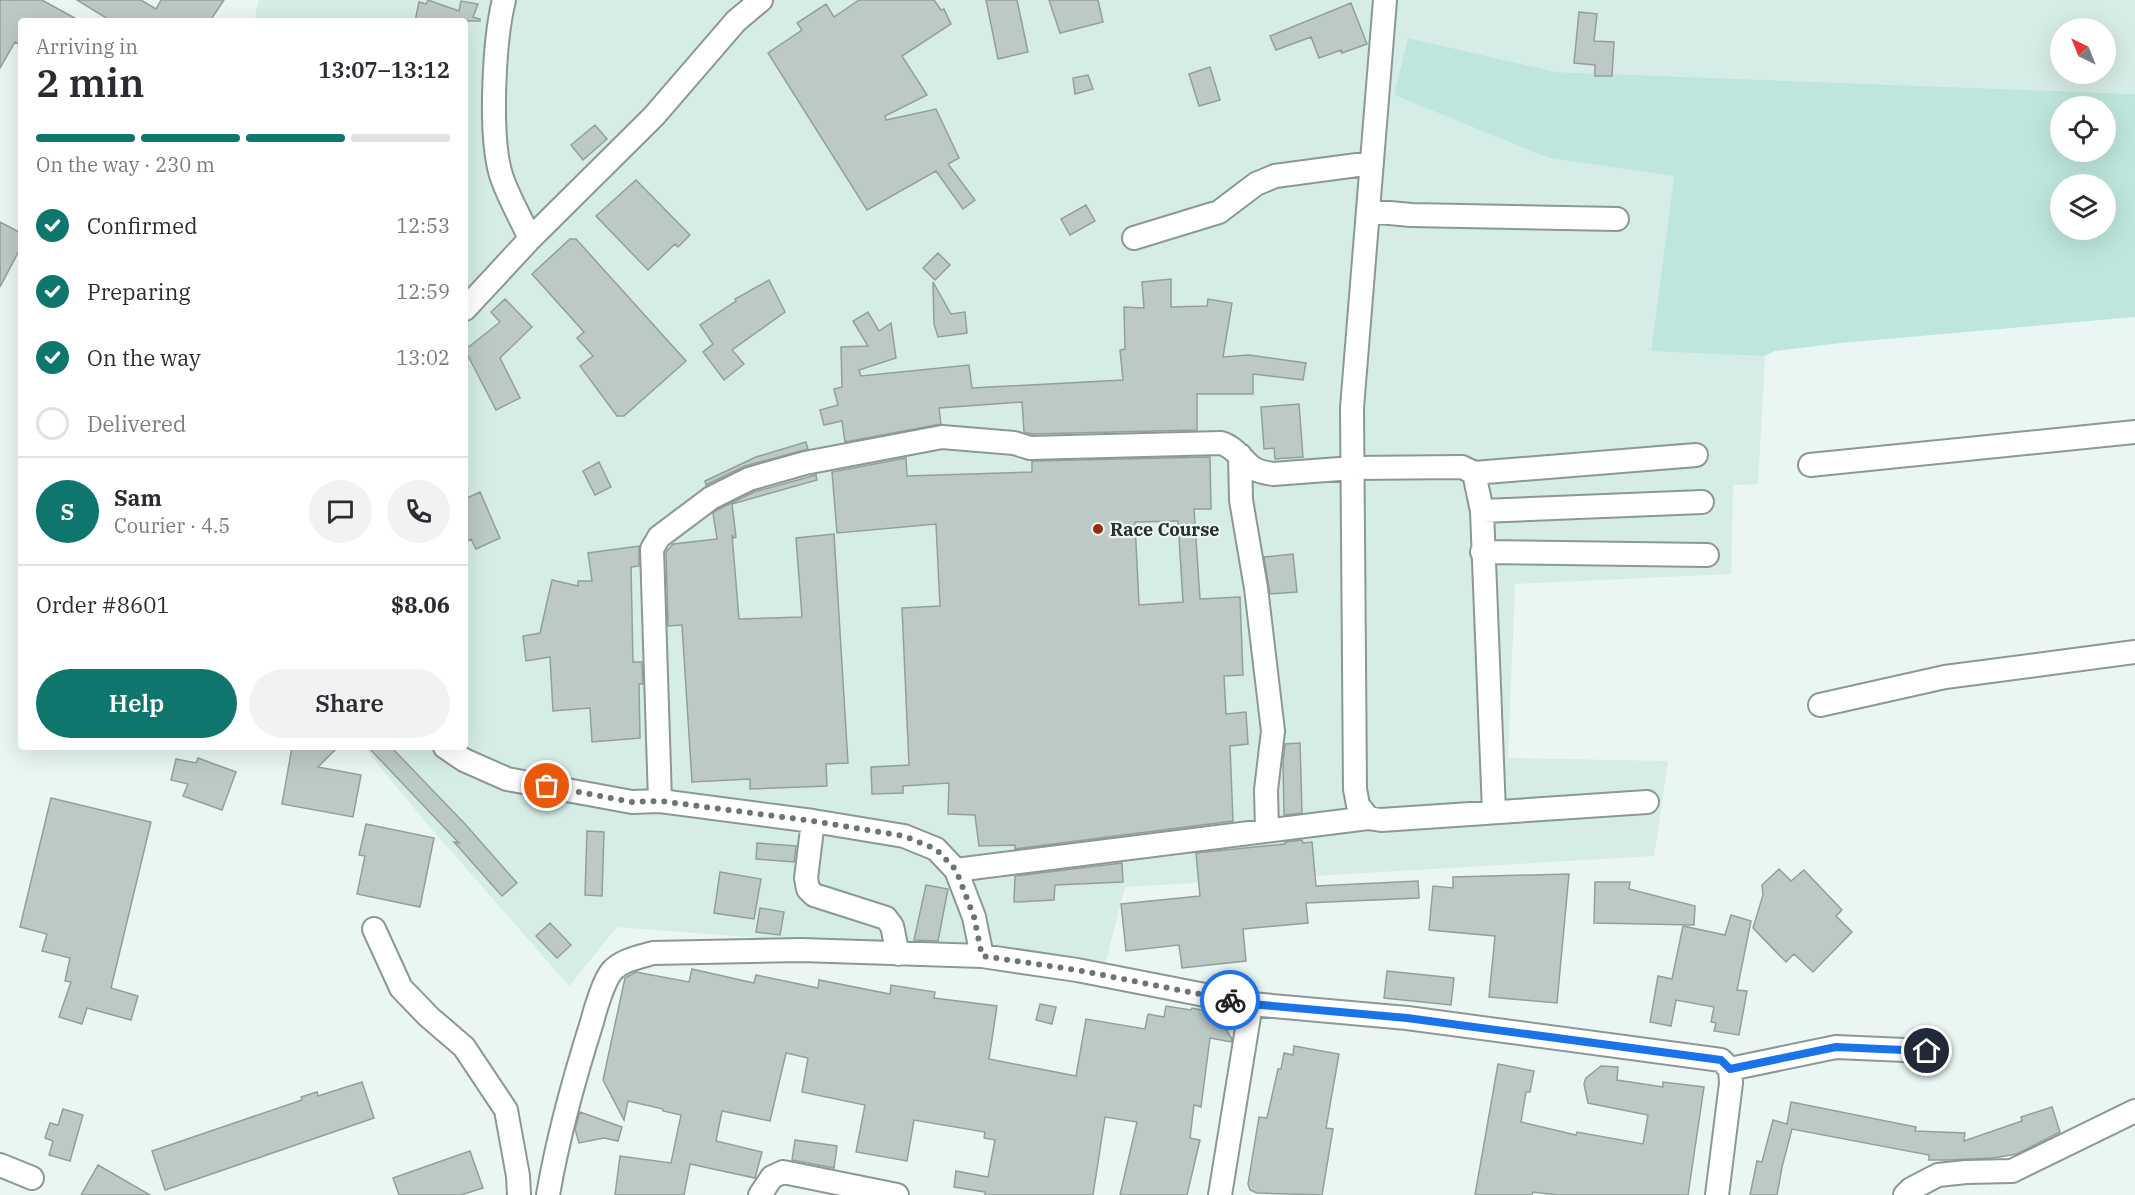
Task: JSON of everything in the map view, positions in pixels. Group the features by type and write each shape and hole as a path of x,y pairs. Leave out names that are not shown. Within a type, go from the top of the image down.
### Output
{"street":[{"path":"504,0 496,60 495,131 501,174 530,239"},
{"path":"468,306 530,239 654,116 736,21 761,0"},
{"path":"1368,818 1358,805 1355,789 1352,408 1385,0"},
{"path":"1134,238 1219,212 1256,184 1275,176 1372,163"},
{"path":"1368,211 1411,216 1617,219"},
{"path":"1810,465 2135,432"},
{"path":"660,801 652,549 659,537 711,498 749,479 805,463 942,437 1014,443 1030,448 1221,443 1229,445 1260,472 1273,474 1353,468 1462,467 1474,472 1696,455"},
{"path":"1240,455 1241,500 1256,588 1273,731 1266,790 1267,830"},
{"path":"1474,472 1482,511 1494,812"},
{"path":"1482,511 1702,502"},
{"path":"1482,552 1707,555"},
{"path":"1820,705 1945,677 2135,652"},
{"path":"449,750 464,760 507,779 632,802 660,801 813,821 904,836 936,849 956,870 974,917 982,956"},
{"path":"956,870 1368,818 1381,820 1647,802"},
{"path":"813,821 806,878 808,889 814,895 886,918 892,926 898,954"},
{"path":"374,929 401,988 429,1017 464,1047 506,1110 517,1167 519,1195"},
{"path":"548,1195 556,1151 579,1063 599,1000 611,972 630,959 653,953 801,950 982,956 1077,970 1251,1004 1407,1018 1721,1060 1730,1069 1731,1083 1717,1195"},
{"path":"1220,1195 1251,1004"},
{"path":"1730,1069 1836,1047 1927,1051"},
{"path":"1905,1195 1911,1189 1938,1175 2012,1171 2135,1111"},
{"path":"0,1165 32,1178"},
{"path":"760,1195 772,1178 783,1172 897,1195"}],"shaded area":[{"name":"Race Course","path":"259,0 2135,0 2135,94 1557,72 1408,38 1394,95 1549,158 1674,176 1651,350 1765,356 1758,484 1733,485 1731,574 1515,584 1508,758 1668,761 1654,856 1125,887 1105,964 617,927 569,986 422,818 366,750 468,750 468,18 255,18"}],"green space":[{"path":"1408,38 1557,72 2135,94 2135,317 1841,343 1775,351 1765,356 1651,351 1674,176 1549,158 1394,95"}],"building":[{"path":"0,0 42,0 75,18 18,18 18,44 15,42 0,68"},
{"path":"77,0 141,0 156,9 161,0 224,0 212,18 106,18"},
{"path":"428,0 459,11 461,1 478,4 473,17 480,21 468,21 468,18 416,18 419,2 426,4"},
{"path":"859,0 934,0 941,10 944,9 951,24 902,56 927,95 885,116 886,120 936,109 959,158 948,164 975,200 963,209 936,171 867,210 768,53 802,30 797,23 826,4 834,17"},
{"path":"986,0 1017,0 1028,52 998,59"},
{"path":"1049,0 1098,0 1103,22 1060,33"},
{"path":"1351,3 1367,44 1319,58 1311,37 1276,50 1270,36"},
{"path":"1579,12 1597,14 1594,41 1614,42 1612,76 1595,76 1595,65 1574,63"},
{"path":"1210,67 1220,100 1199,106 1189,74"},
{"path":"1088,75 1093,89 1075,94 1073,78"},
{"path":"595,125 607,139 583,160 571,145"},
{"path":"636,180 690,235 678,247 675,244 648,270 596,216"},
{"path":"1086,205 1095,221 1070,235 1061,219"},
{"path":"0,222 18,231 18,253 0,287"},
{"path":"570,239 576,239 686,361 624,416 617,416 580,366 593,356 577,338 584,332 532,274"},
{"path":"938,253 950,265 935,280 923,268"},
{"path":"1171,279 1171,307 1207,306 1208,299 1232,303 1223,357 1249,355 1306,363 1303,380 1253,374 1253,394 1197,394 1197,430 1032,434 1024,432 1022,402 939,408 941,424 845,442 842,421 824,425 820,410 838,405 834,389 842,387 841,347 868,346 853,321 868,312 879,331 891,323 896,358 859,370 861,376 969,365 972,388 1123,380 1120,350 1125,349 1124,307 1144,308 1142,282"},
{"path":"769,280 785,312 732,350 744,364 724,380 703,352 713,344 700,325 736,301 735,299"},
{"path":"933,282 951,314 965,312 967,333 938,337 934,324"},
{"path":"505,299 532,327 500,358 520,398 496,410 468,356 468,348 500,322 491,312"},
{"path":"1299,404 1303,457 1275,459 1274,448 1264,449 1261,407"},
{"path":"806,442 808,449 745,466 706,485 705,481 756,457"},
{"path":"1210,457 1211,509 1194,509 1200,599 1240,597 1243,675 1224,676 1226,714 1246,712 1248,744 1230,746 1233,821 1015,849 1015,845 979,846 975,815 948,814 949,783 903,786 903,793 872,794 871,767 909,765 902,608 940,606 936,524 837,533 832,472 906,458 907,476 1032,472 1032,461","holes":["1178,521 1183,602 1139,605 1135,522"]},
{"path":"599,462 611,487 595,495 583,471"},
{"path":"816,475 817,480 732,504 736,537 732,535 739,619 802,617 796,538 834,534 848,763 826,764 827,786 750,789 750,779 692,782 682,625 668,626 666,552 673,544 717,539 713,513 719,509 754,492"},
{"path":"480,492 500,538 476,549 471,539 468,540 468,498"},
{"path":"639,546 639,566 631,567 633,662 642,662 643,684 639,684 640,738 592,742 590,708 553,711 550,657 526,661 523,636 540,633 552,580 578,586 578,581 592,581 588,553"},
{"path":"1293,554 1297,592 1270,594 1264,557"},
{"path":"1300,743 1302,813 1284,815 1285,744"},
{"path":"291,750 335,750 318,767 361,775 353,817 282,804"},
{"path":"371,750 394,750 465,824 517,883 502,896 454,842 459,843"},
{"path":"198,758 236,772 222,810 183,796 188,784 171,780 176,759 196,763"},
{"path":"51,798 151,822 111,988 138,996 131,1020 87,1008 82,1024 59,1017 71,982 65,981 70,958 42,951 47,934 20,927"},
{"path":"366,824 434,838 420,907 357,894 365,856 359,855"},
{"path":"587,831 604,832 602,896 585,895"},
{"path":"1302,840 1303,843 1312,842 1316,886 1418,881 1419,898 1306,903 1308,923 1243,929 1246,961 1182,968 1179,945 1126,951 1121,904 1200,896 1196,853 1285,844 1285,842"},
{"path":"757,843 796,846 794,862 756,859"},
{"path":"1122,863 1123,882 1055,885 1054,900 1014,902 1015,876"},
{"path":"1779,869 1791,881 1804,870 1842,910 1836,916 1852,932 1813,972 1794,954 1786,962 1753,928 1763,895 1762,885"},
{"path":"720,872 761,879 754,919 714,913"},
{"path":"1569,874 1557,1003 1489,997 1495,936 1429,930 1433,886 1453,888 1453,877"},
{"path":"1595,882 1630,882 1629,889 1695,906 1694,925 1594,923"},
{"path":"926,885 948,889 938,941 914,940"},
{"path":"760,908 784,912 780,935 756,932"},
{"path":"1731,915 1751,921 1737,990 1747,991 1739,1035 1714,1031 1716,1023 1711,1022 1714,1007 1676,1000 1671,1026 1650,1022 1658,976 1672,979 1683,926 1725,935"},
{"path":"550,923 571,945 557,958 536,936"},
{"path":"692,969 754,983 756,975 818,988 819,980 890,994 891,985 935,992 934,998 997,1006 989,1059 1076,1076 1086,1019 1145,1029 1148,1014 1164,1017 1166,1006 1191,1010 1192,1008 1216,1013 1232,1039 1231,1042 1210,1038 1201,1107 1194,1105 1190,1138 1200,1140 1187,1195 1120,1195 1137,1122 1105,1117 1093,1195 985,1195 985,1192 954,1187 956,1171 988,1177 995,1140 984,1138 985,1132 914,1120 907,1161 856,1152 865,1105 802,1092 808,1058 786,1053 770,1121 722,1111 716,1141 762,1152 755,1178 690,1164 684,1195 615,1195 620,1156 671,1163 681,1115 628,1101 624,1120 603,1080 625,978 636,972 689,982"},
{"path":"1387,971 1454,978 1451,1005 1384,998"},
{"path":"1040,1004 1056,1007 1052,1024 1036,1020"},
{"path":"1294,1046 1339,1054 1326,1128 1333,1129 1322,1195 1257,1193 1250,1190 1248,1184 1259,1117 1267,1118 1284,1053 1293,1055"},
{"path":"1498,1064 1534,1071 1530,1092 1526,1092 1521,1122 1576,1135 1577,1132 1643,1144 1648,1115 1588,1103 1584,1084 1586,1078 1601,1066 1618,1067 1617,1080 1663,1087 1663,1082 1704,1087 1688,1195 1558,1195 1533,1192 1532,1195 1475,1195"},
{"path":"362,1082 374,1118 165,1190 152,1151 302,1100 301,1097 317,1092 318,1096"},
{"path":"1791,1102 1916,1127 1915,1131 1965,1133 1964,1141 2022,1121 2021,1117 2052,1107 2060,1132 2017,1154 1993,1158 1929,1160 1929,1155 1792,1129 1777,1195 1750,1195 1757,1161 1762,1162 1773,1120 1787,1124"},
{"path":"63,1109 83,1115 70,1161 49,1155 53,1141 45,1138 50,1123 58,1125"},
{"path":"580,1112 622,1127 618,1141 604,1138 579,1143 575,1129"},
{"path":"795,1140 837,1146 834,1168 792,1160"},
{"path":"470,1151 483,1188 461,1195 399,1195 393,1178"},
{"path":"98,1165 150,1195 81,1195"}],"way so far":[{"path":"547,786 632,802 660,801 813,821 904,836 936,849 956,870 974,917 982,956 1077,970 1230,1000"}],"place":[{"name":"Race Course","path":"1098,529"}],"route":[{"path":"1230,1000 1251,1004 1407,1018 1721,1060 1730,1069 1836,1047 1927,1051"}]}
